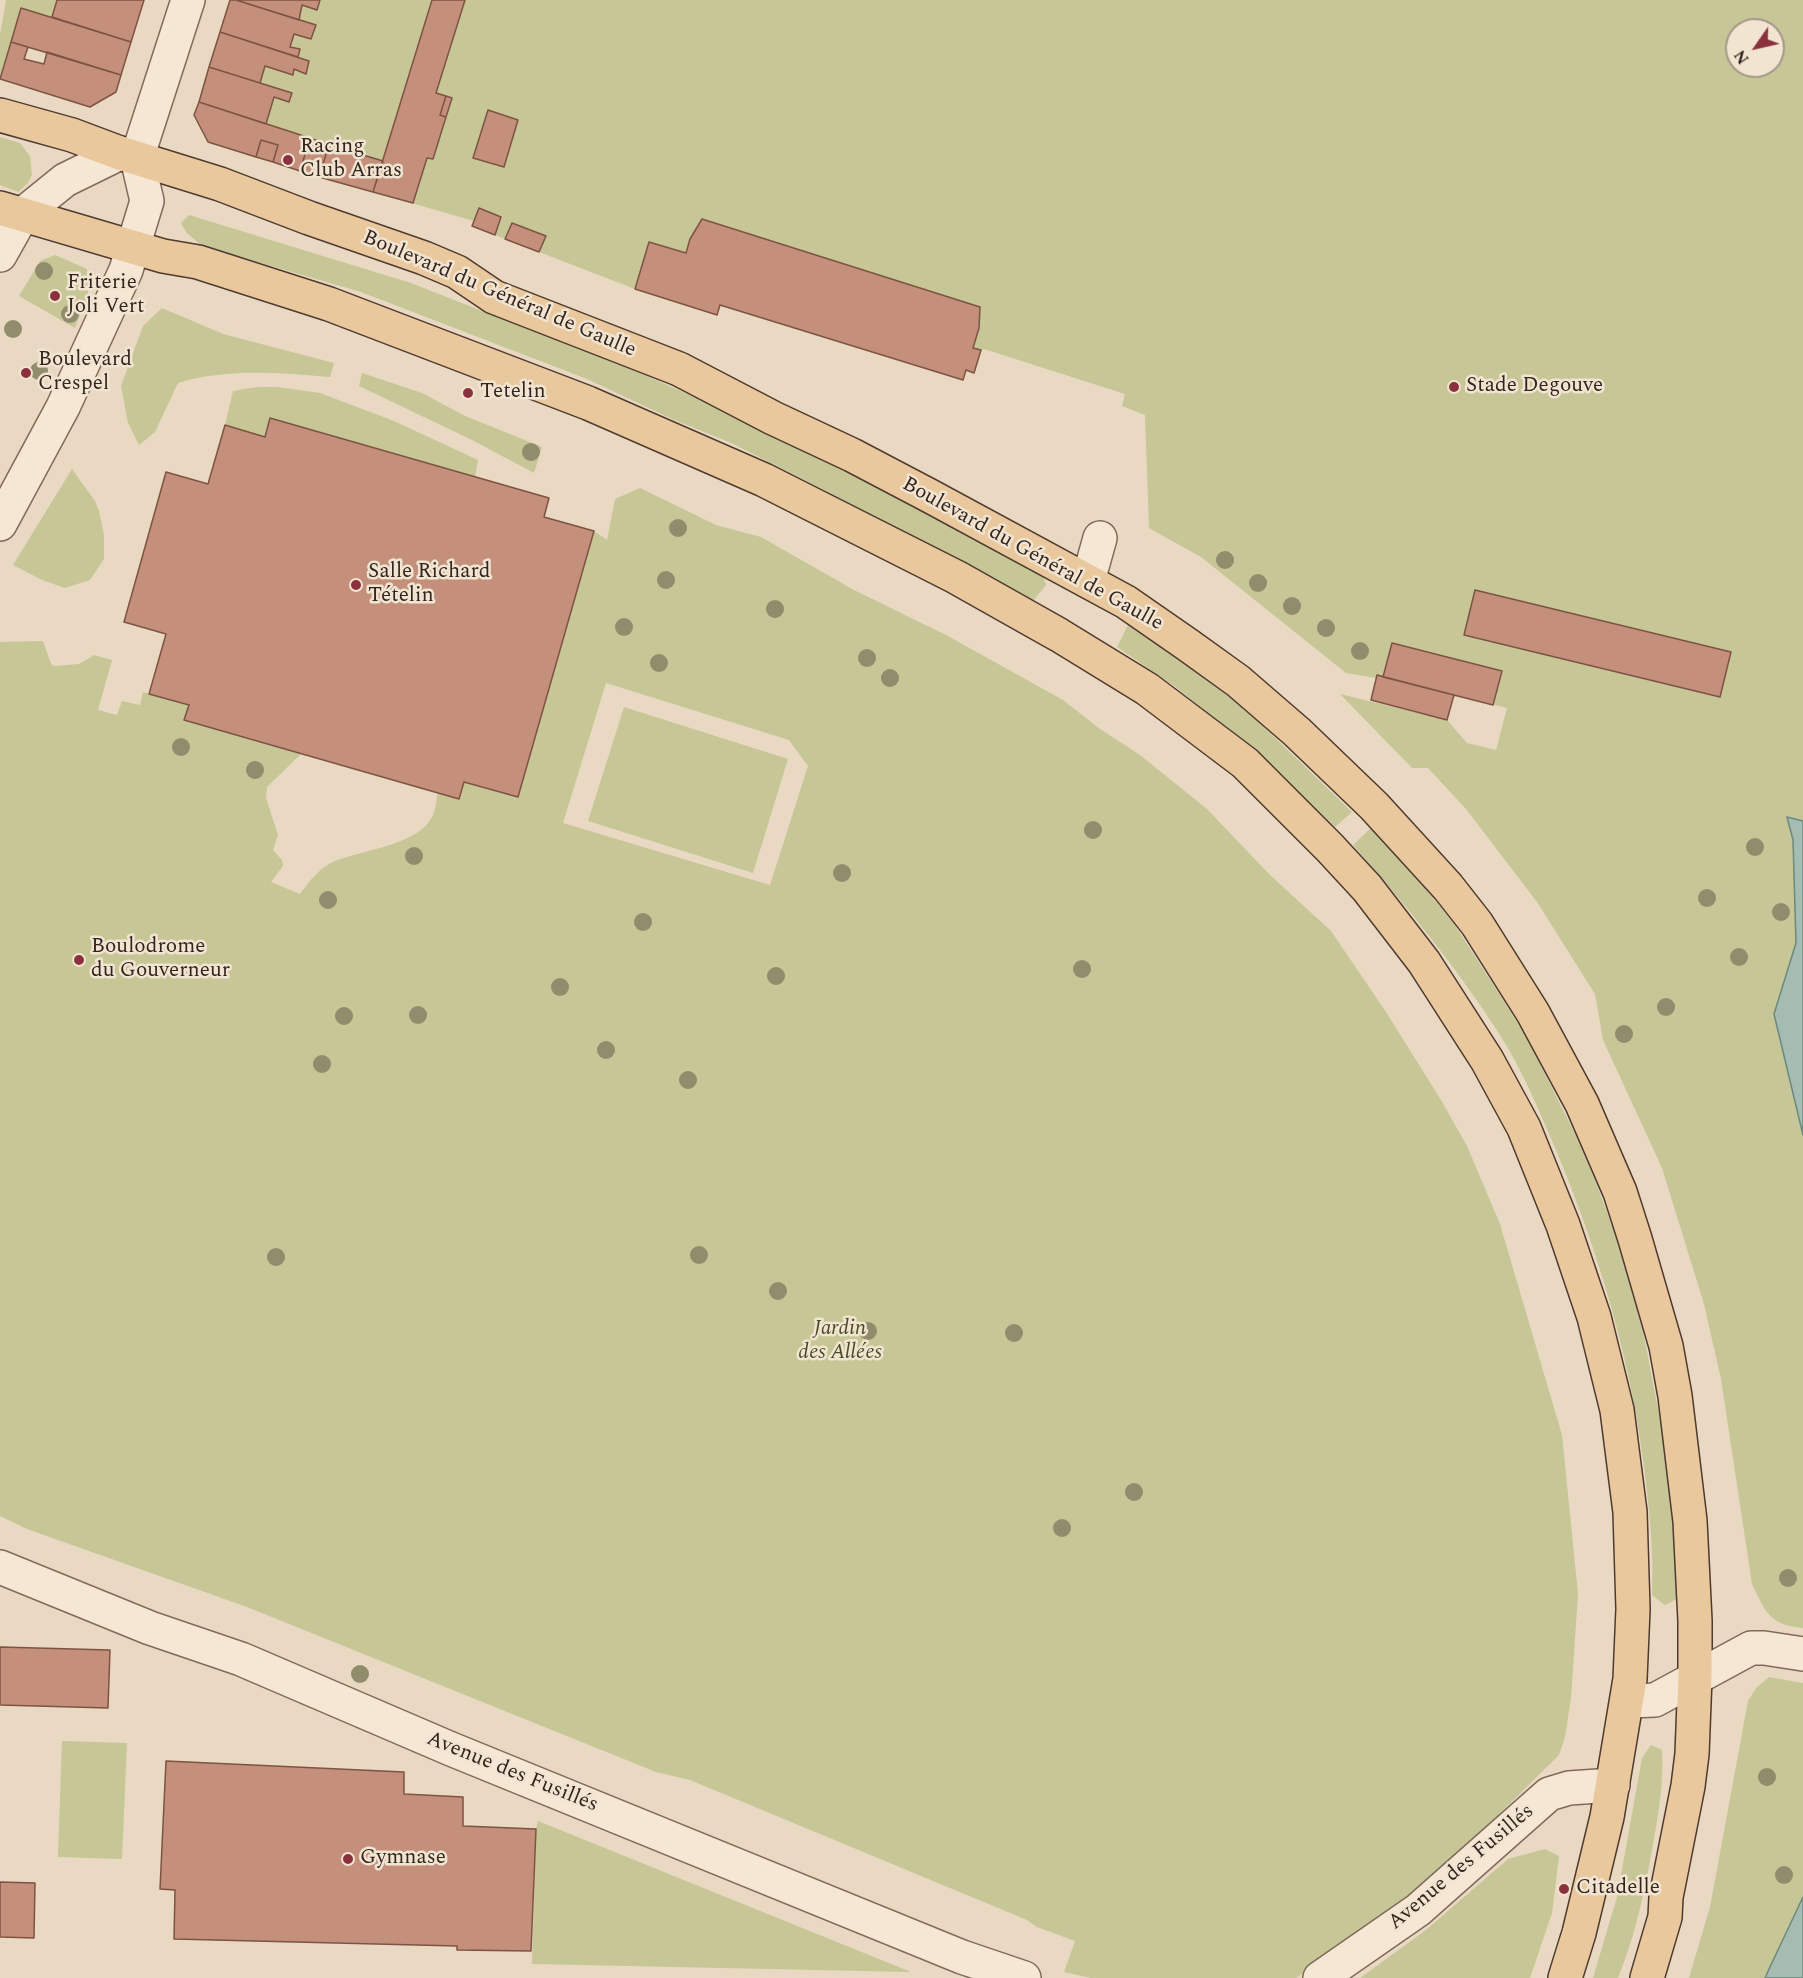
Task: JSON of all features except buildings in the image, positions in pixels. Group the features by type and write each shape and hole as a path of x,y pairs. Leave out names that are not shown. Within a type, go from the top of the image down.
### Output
{"main road":[{"name":"Boulevard du Général de Gaulle","path":"0,115 72,135 129,156 220,184 424,258 457,272 494,297 679,369 773,418 852,455 1126,602 1238,681 1297,732 1374,806 1448,887 1470,915 1533,1013 1582,1104 1620,1192 1666,1346 1676,1396 1690,1521 1695,1677 1692,1754 1689,1786 1666,1897 1665,1917 1647,1978"},
{"path":"11,211 132,247 198,262 329,304 588,403 764,480 956,577 1059,635 1147,689 1245,763 1367,888 1424,962 1487,1060 1524,1128 1563,1225 1594,1317 1617,1410 1630,1512 1633,1593 1628,1701 1589,1896 1565,1978"}],"street":[{"path":"1,518 63,407 126,270 147,201 129,156 188,0"},
{"path":"1,254 11,211 65,180 129,156"},
{"path":"1088,581 1100,538"},
{"name":"Avenue des Fusillés","path":"0,1567 150,1628 241,1659 451,1749 962,1957 1024,1978"},
{"path":"1628,1701 1655,1700 1751,1648 1803,1654"},
{"name":"Avenue des Fusillés","path":"1320,1978 1418,1910 1549,1794 1569,1788 1613,1785"}],"green space":[{"path":"6,0 57,0 52,17 21,8 0,76 0,35"},
{"name":"Stade Degouve","path":"320,0 1803,0 1803,1628 1775,1620 1765,1609 1752,1584 1721,1379 1704,1304 1662,1168 1603,1040 1595,994 1537,902 1466,809 1428,768 1412,768 1340,694 1447,720 1467,743 1496,750 1507,708 1377,675 1376,678 1346,673 1201,557 1149,528 1145,415 1122,406 1125,394 984,349 981,350 974,373 966,370 963,380 720,305 717,315 635,289 495,235 474,221 373,192 382,161 266,124 274,97 289,102 292,93 260,83 265,66 292,75 294,69 306,73 309,61 298,57 300,49 290,47 302,5 317,10"},
{"path":"0,137 20,143 30,156 32,175 28,183 18,192 0,185"},
{"path":"189,215 411,283 642,374 879,487 1043,576 1046,585 1033,601 729,442 672,419 587,379 361,292 202,246 186,232 181,223"},
{"path":"55,255 87,269 88,293 75,328 19,296 40,261"},
{"path":"162,308 223,334 334,363 330,377 235,373 178,383 155,432 139,445 128,423 121,386 143,326"},
{"path":"362,373 422,393 465,416 542,447 534,473 472,440 359,386"},
{"path":"257,387 277,387 320,393 394,421 478,460 475,477 270,418 265,437 225,425 233,391"},
{"path":"72,469 95,501 99,511 104,535 104,559 90,580 65,588 42,580 13,565"},
{"name":"Jardin des Allées","path":"640,488 716,525 761,537 854,590 946,635 1063,700 1100,729 1140,755 1207,809 1269,874 1331,931 1386,1012 1467,1146 1500,1224 1562,1435 1578,1594 1571,1698 1565,1737 1559,1755 1480,1833 1408,1911 1296,1978 1091,1978 1064,1972 1075,1941 1037,1927 1027,1920 690,1780 656,1772 247,1607 27,1529 0,1516 0,642 43,641 51,664 54,666 79,664 94,655 112,660 98,710 117,715 122,701 140,705 143,692 189,705 185,720 301,754 267,787 266,798 278,835 273,850 282,860 283,866 271,882 300,894 329,864 401,841 425,826 435,810 438,792 459,799 464,782 518,797 594,531 607,540 615,499","holes":["606,683 789,740 808,766 770,885 563,823"]},
{"path":"1128,625 1150,636 1238,702 1352,812 1335,827 1235,735 1173,685 1117,647"},
{"path":"624,707 788,759 753,873 588,821"},
{"path":"1371,828 1408,866 1454,924 1498,992 1527,1038 1576,1136 1597,1185 1617,1240 1643,1331 1672,1482 1681,1597 1665,1605 1652,1595 1652,1544 1647,1493 1629,1379 1610,1302 1571,1188 1530,1091 1500,1035 1430,937 1353,845"},
{"path":"1769,1677 1803,1683 1803,1978 1689,1978 1710,1907 1748,1701 1756,1688"},
{"path":"62,1741 127,1743 122,1859 58,1857"},
{"path":"1651,1745 1662,1750 1662,1763 1658,1812 1646,1883 1618,1978 1593,1978 1617,1897 1642,1758"},
{"path":"538,1821 911,1972 532,1964"},
{"path":"1545,1849 1559,1856 1552,1913 1530,1978 1360,1978 1426,1930 1508,1859"}],"shaded area":[{"path":"1787,817 1803,821 1803,1135 1774,1014 1796,943 1793,840"},
{"path":"1803,1897 1803,1978 1765,1978 1769,1969"}],"place":[{"name":"Racing Club Arras","path":"288,160"},
{"name":"Friterie Joli Vert","path":"55,296"},
{"name":"Boulevard Crespel","path":"26,373"},
{"name":"Stade Degouve","path":"1454,387"},
{"name":"Tetelin","path":"468,393"},
{"name":"Salle Richard Tételin","path":"356,585"},
{"name":"Boulodrome du Gouverneur","path":"79,960"},
{"name":"Gymnase","path":"348,1859"},
{"name":"Citadelle","path":"1564,1889"}]}
